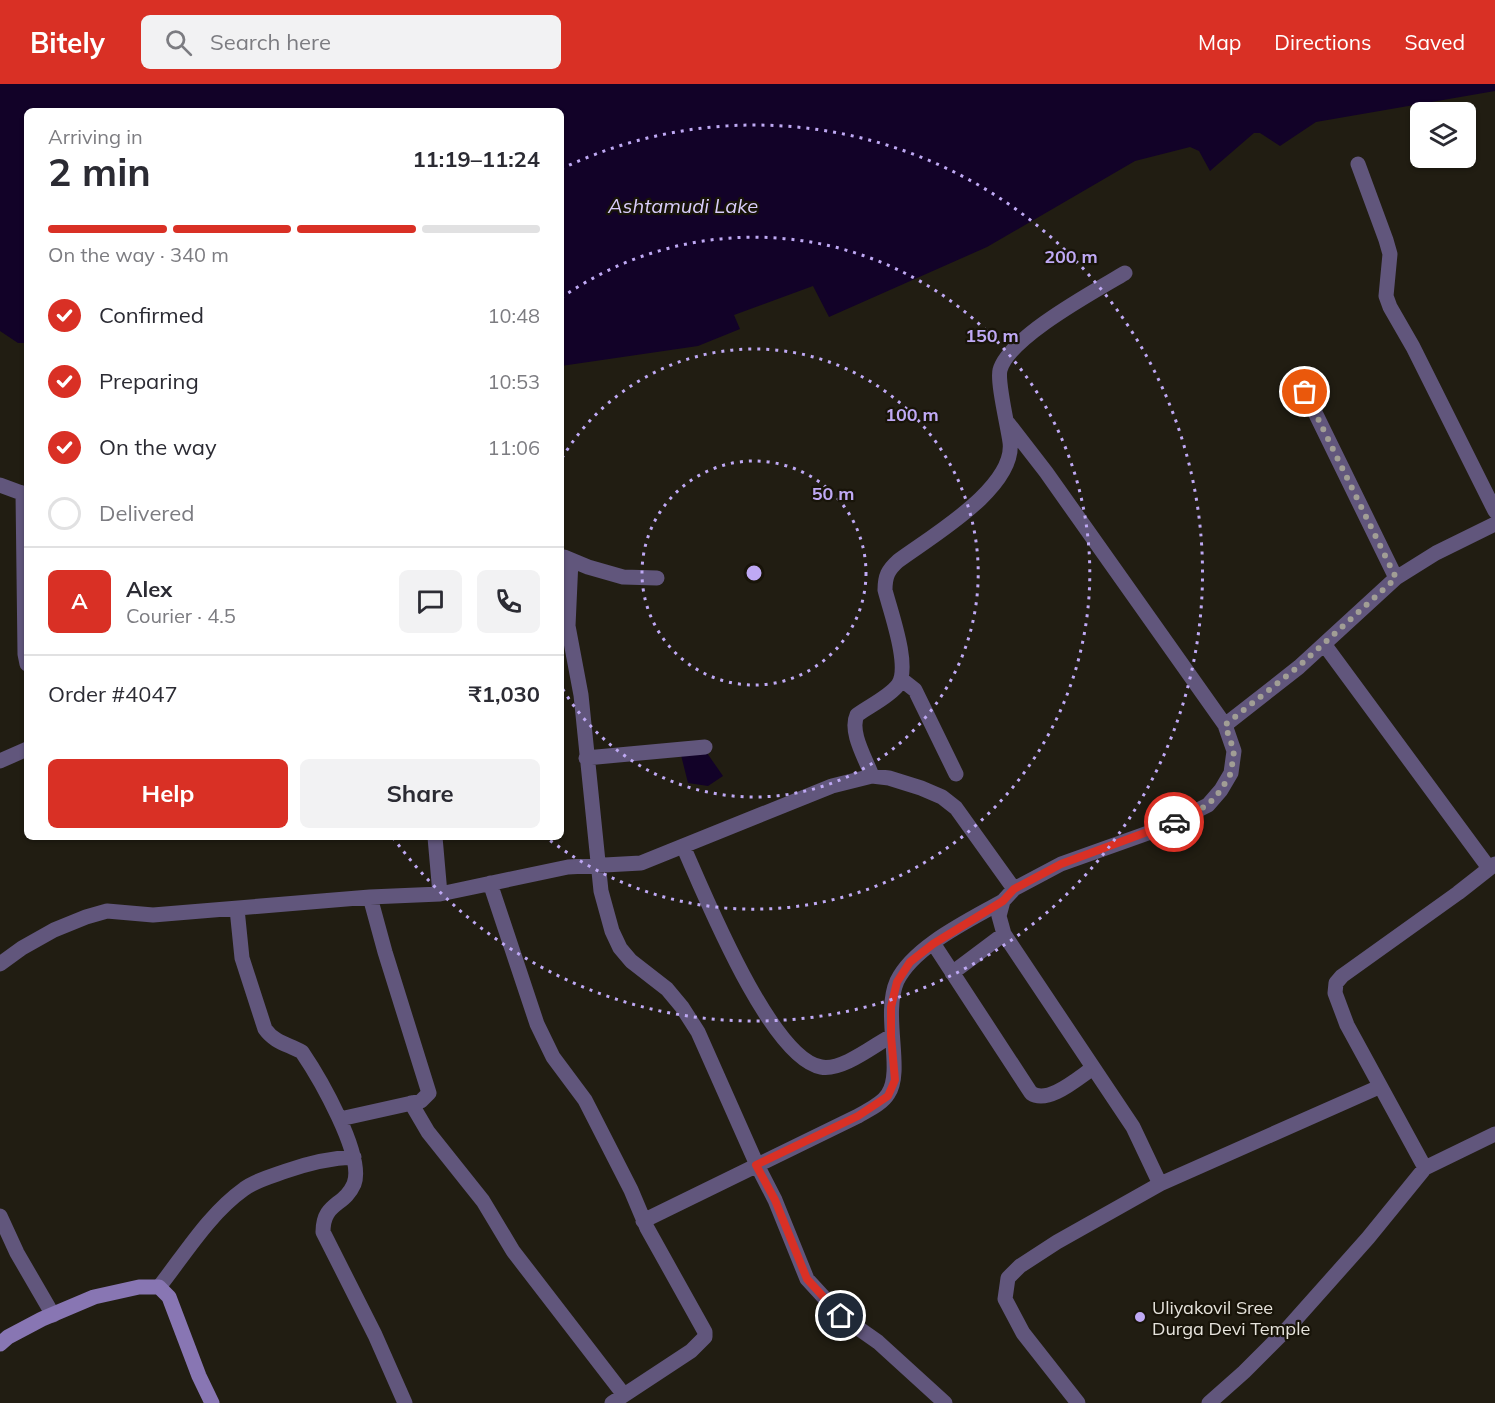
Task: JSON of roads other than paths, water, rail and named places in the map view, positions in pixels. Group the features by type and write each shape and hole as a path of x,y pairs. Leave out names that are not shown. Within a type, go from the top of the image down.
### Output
{"street":[{"path":"1358,164 1390,254 1386,296 1390,307 1413,347 1495,511"},
{"path":"872,776 855,731 854,721 857,715 891,691 901,680 902,662 885,590 885,579 889,570 991,490 1007,462 1010,446 1000,371 1012,350 1044,324 1125,273"},
{"path":"1305,392 1396,578"},
{"path":"644,1221 858,1116 888,1096 895,1080 891,1007 897,982 910,962 933,944 1003,901 1014,889 1061,864 1162,828 1208,805 1221,790 1231,773 1234,751 1225,725 1046,472 1006,420"},
{"path":"0,485 24,494"},
{"path":"1225,725 1299,666 1396,578 1436,554 1495,524"},
{"path":"657,578 623,577 566,558 568,626 581,695 597,864 606,912 620,948 631,962 667,989 698,1032 756,1165 780,1210 807,1279 841,1316 878,1342 945,1403"},
{"path":"1324,644 1492,866 1342,976 1336,983 1335,993 1347,1025 1425,1168"},
{"path":"901,680 915,690 956,774"},
{"path":"586,758 705,747"},
{"path":"0,761 24,750"},
{"path":"0,964 22,948 54,930 107,911 153,915 370,897 440,894 568,867 641,863 832,786 872,776 889,778 921,788 942,797 956,808 1014,889"},
{"path":"435,840 440,894"},
{"path":"683,846 735,962 780,1033 798,1055 820,1067 836,1066 891,1036"},
{"path":"411,1103 428,1132 483,1201 513,1251 618,1399 691,1351 705,1337 702,1323 661,1256 585,1100 553,1057 537,1024 490,883"},
{"path":"340,1119 411,1103 426,1098 429,1093 384,952 370,897"},
{"path":"1003,901 999,916 1004,934 1133,1126 1160,1184"},
{"path":"237,909 242,958 265,1029 278,1043 292,1046 302,1053 340,1119 354,1157 356,1174 354,1184 338,1204 327,1210 323,1219 323,1232 375,1335 405,1403"},
{"path":"952,973 1004,934"},
{"path":"933,944 1022,1081 1036,1097 1050,1095 1093,1068"},
{"path":"1078,1403 1023,1333 1005,1299 1008,1278 1020,1266 1057,1242 1160,1184 1379,1087"},
{"path":"1209,1403 1294,1322 1368,1238 1425,1168 1495,1134"},
{"path":"159,1287 209,1222 245,1188 310,1162 354,1157"},
{"path":"0,1216 17,1253 53,1315"},
{"path":"0,1344 8,1337 42,1319 94,1297 139,1287 159,1287 169,1297 199,1376 212,1403"}],"water":[{"name":"Ashtamudi Lake","path":"0,84 1495,84 1495,91 1431,102 1410,102 1410,106 1316,122 1280,146 1260,133 1254,133 1210,171 1199,151 1190,147 1135,161 987,247 829,317 813,286 734,315 740,329 698,346 564,366 564,108 24,108 24,343 18,343 0,331"},
{"path":"707,753 723,776 708,786 688,783 681,755"}],"place":[{"name":"Uliyakovil Sree Durga Devi Temple","path":"1140,1317"}]}
